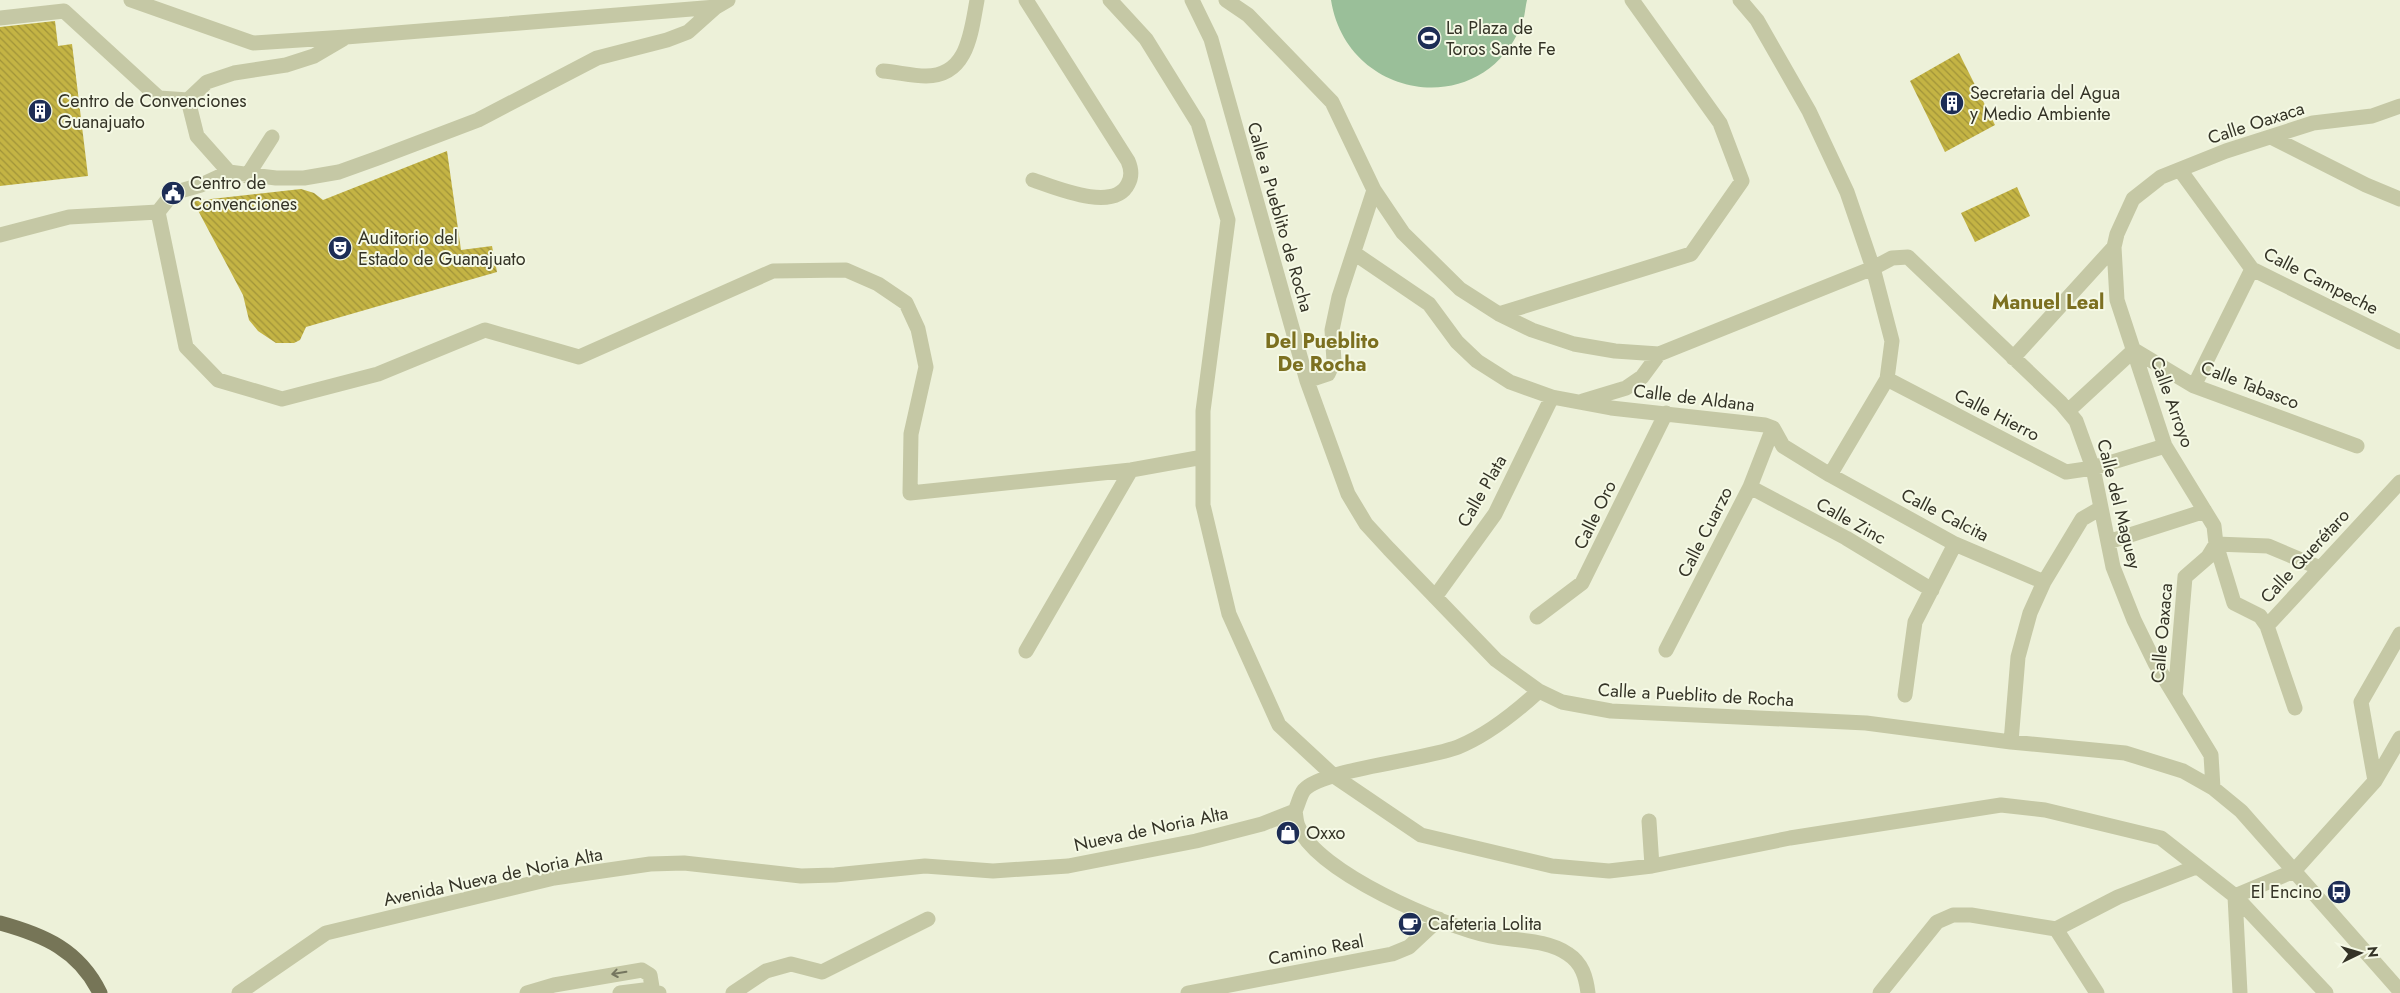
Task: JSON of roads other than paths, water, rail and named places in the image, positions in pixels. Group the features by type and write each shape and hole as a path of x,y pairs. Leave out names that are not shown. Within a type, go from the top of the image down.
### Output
{"main road":[{"path":"0,923 19,928 58,944 82,964 100,993"}],"street":[{"path":"131,0 252,43 346,37 722,4"},
{"path":"883,71 925,76 938,75 950,69 962,59 968,45 977,0"},
{"path":"1026,0 1128,161 1131,176 1128,185 1123,191 1108,197 1085,197 1033,180"},
{"path":"1110,0 1146,39 1198,122 1228,220 1202,411 1203,505 1229,614 1279,725 1334,776 1420,835 1552,866 1609,871 1652,866 1790,838 2001,805 2044,810 2161,838 2235,896 2326,993"},
{"name":"Calle a Pueblito de Rocha","path":"1192,0 1211,39 1307,381 1348,494 1366,524 1496,660 1539,691 1562,702 1611,711 1866,724 2125,754 2183,771 2213,788 2241,811 2400,991"},
{"path":"1226,0 1248,15 1332,102 1374,190 1404,233 1460,289 1499,314 1532,330 1574,344 1615,351 1659,354 1873,268"},
{"path":"1499,314 1691,254 1742,181 1720,123 1632,0"},
{"path":"1740,0 1757,20 1810,111 1847,192 1873,268 1892,341 1887,379 1830,475"},
{"path":"188,100 197,136 229,172 247,176 304,178 340,172 478,120 597,58 668,40 688,32 722,4"},
{"path":"0,18 64,11 159,98 188,100 206,82 234,73 286,65 314,56 346,37"},
{"name":"Calle Oaxaca","path":"2114,247 2117,234 2134,199 2161,177 2226,151 2313,123 2372,116 2400,106"},
{"path":"247,176 272,137"},
{"path":"2271,137 2366,185 2400,199"},
{"name":"Calle Campeche","path":"2180,170 2252,269 2400,342"},
{"path":"0,235 69,217 158,212 173,193 201,185 229,172"},
{"path":"1307,381 1328,374 1334,361 1332,330 1339,297 1374,190"},
{"path":"158,212 186,347 218,380 282,399 378,374 485,330 579,357 773,271 846,270 878,284 906,303 918,328 926,367 912,434 910,493 1131,470 1203,457"},
{"path":"2013,358 2114,247"},
{"name":"Calle Arroyo","path":"2114,247 2117,300 2165,446 2214,526 2216,544"},
{"name":"Calle de Aldana","path":"1354,253 1429,304 1457,342 1477,361 1510,382 1552,397 1611,408 1765,425 1773,428 1783,446 1830,475"},
{"name":"Calle del Maguey","path":"1873,268 1892,258 1908,257 2068,410 2076,420 2093,468 2113,566 2134,620 2175,696 2211,755 2213,788"},
{"path":"2194,386 2252,269"},
{"path":"2068,410 2134,350"},
{"name":"Calle Tabasco","path":"2134,350 2194,386 2357,446"},
{"name":"Calle de Aldana","path":"1580,402 1626,388 1642,377 1659,354"},
{"name":"Calle Hierro","path":"1887,379 2066,472 2093,468 2165,446"},
{"name":"Calle Plata","path":"1435,597 1495,514 1552,397"},
{"name":"Calle Oro","path":"1537,617 1582,584 1666,413"},
{"name":"Calle Cuarzo","path":"1666,650 1750,487 1773,428"},
{"path":"1026,652 1131,470"},
{"name":"Calle Calcita","path":"1830,475 1955,544 2044,582"},
{"name":"Calle Querétaro","path":"2216,544 2234,603 2260,616 2267,626 2400,482"},
{"name":"Calle Zinc","path":"1750,487 1846,538 1932,590"},
{"path":"2011,742 2018,657 2030,613 2044,582 2082,519 2101,508"},
{"path":"2108,542 2205,511"},
{"path":"1905,694 1915,622 1955,544"},
{"path":"2216,544 2268,546 2320,568"},
{"name":"Calle Oaxaca","path":"2175,696 2185,577 2208,557 2216,544"},
{"path":"2267,626 2295,708"},
{"path":"2375,780 2361,702 2400,634"},
{"path":"1539,691 1514,715 1459,747 1431,756 1320,780 1304,790 1296,811 1298,827 1316,851 1361,883 1404,906 1489,936 1533,942 1568,953 1581,966 1588,993"},
{"path":"2235,896 2294,871 2375,780 2400,738"},
{"name":"Nueva de Noria Alta","path":"1012,871 1068,866 1196,841 1262,824 1296,811"},
{"path":"1649,821 1652,866"},
{"name":"Avenida Nueva de Noria Alta","path":"239,993 326,933 554,878 650,864 676,864 801,876 835,875 924,866 1012,871"},
{"path":"1884,990 1937,922 1953,915 1971,915 2056,928 2118,897 2196,867"},
{"path":"2235,896 2240,993"},
{"path":"733,993 766,971 792,964 822,972 928,919"},
{"name":"Camino Real","path":"1188,993 1392,954 1409,947 1439,919"},
{"path":"2056,928 2097,993"},
{"path":"527,993 564,983 642,970 650,975 655,992 620,993"}],"place":[{"name":"La Plaza de Toros Sante Fe","path":"1429,38"},
{"name":"Secretaria del Agua y Medio Ambiente","path":"1952,103"},
{"name":"Centro de Convenciones Guanajuato","path":"40,111"},
{"name":"Centro de Convenciones","path":"173,193"},
{"name":"Auditorio del Estado de Guanajuato","path":"340,248"},
{"name":"Oxxo","path":"1288,833"},
{"name":"El Encino","path":"2339,892"},
{"name":"Cafeteria Lolita","path":"1410,924"}],"district":[{"name":"Manuel Leal","path":"2048,302"},
{"name":"Del Pueblito De Rocha","path":"1322,352"}]}
